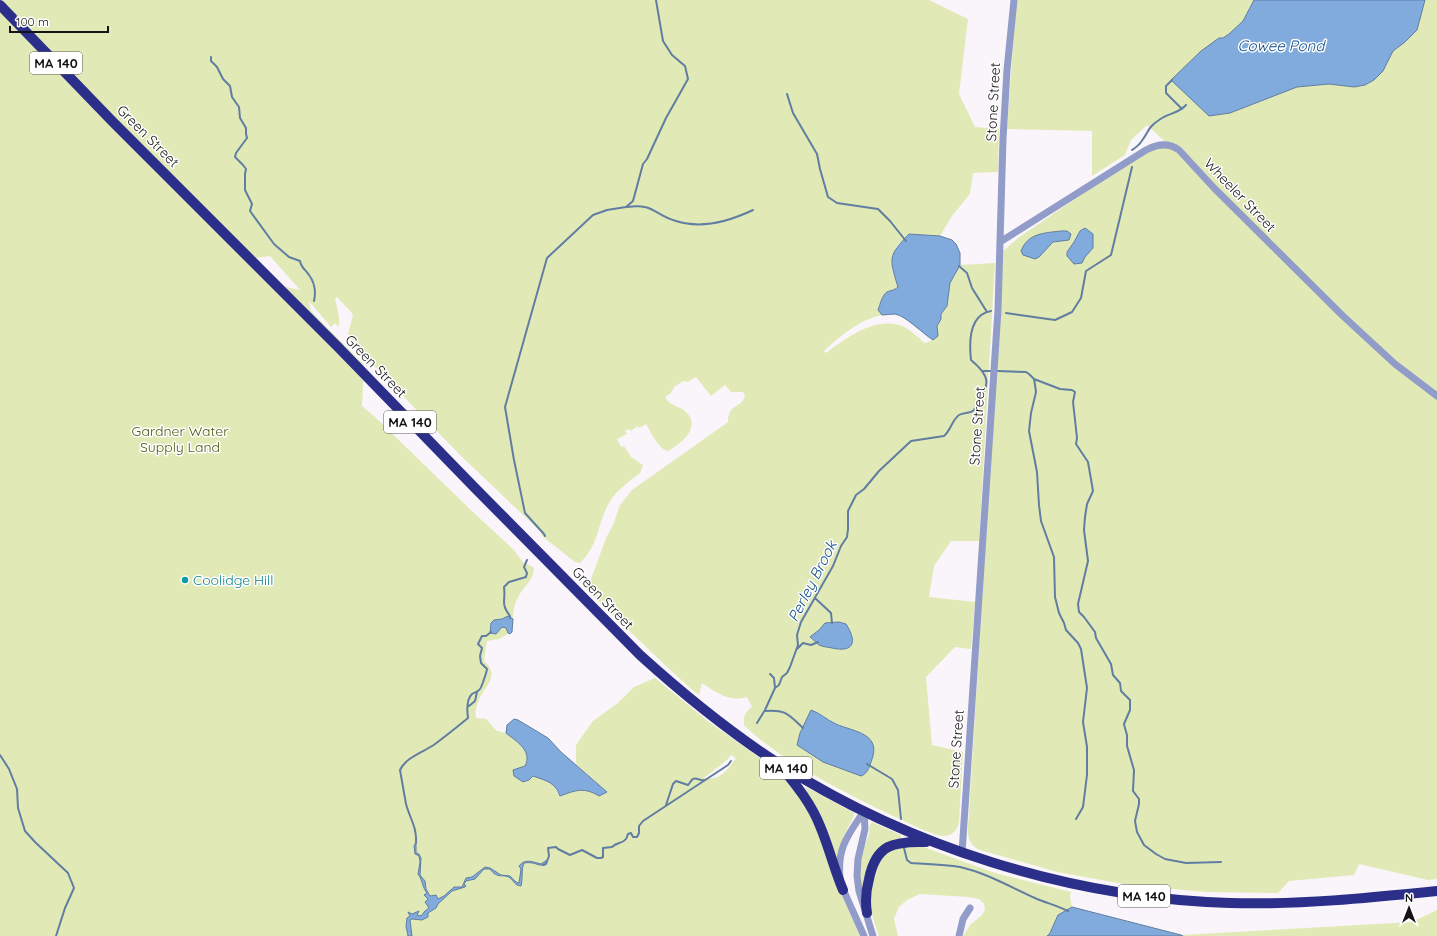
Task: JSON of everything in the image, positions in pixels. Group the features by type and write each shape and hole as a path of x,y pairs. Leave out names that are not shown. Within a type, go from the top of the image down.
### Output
{"highway":[{"name":"Green Street","path":"0,5 112,121 339,348 462,476 640,656 708,714 776,762 864,811"},
{"path":"776,762 800,791 815,815 843,890"},
{"name":"MA 140","path":"864,811 962,853 1030,873 1083,886 1136,895 1187,901 1245,904 1336,901 1437,891"},
{"path":"867,913 866,895 869,876 874,862 881,851 886,847 899,842 934,842"}],"street":[{"name":"Stone Street","path":"962,853 998,310 1004,126 1007,70 1014,0"},
{"name":"Wheeler Street","path":"1000,242 1146,150 1158,144 1173,146 1179,150 1214,188 1342,316 1395,364 1437,396"},
{"path":"864,811 847,836 842,851 840,873 843,890 864,936"},
{"path":"864,811 865,829 858,855 856,871 859,891 873,936"},
{"path":"959,936 963,919 970,908"}],"green space":[{"name":"Gardner Water Supply Land","path":"0,0 929,0 968,19 959,94 975,127 999,129 998,172 973,173 970,194 952,216 940,236 909,234 896,247 892,269 898,287 878,310 882,315 858,324 837,339 824,351 826,353 842,341 860,331 879,324 903,326 925,343 933,340 938,336 937,326 941,319 941,314 947,306 950,283 960,265 995,263 979,541 951,541 934,566 929,597 975,602 971,649 955,647 926,677 932,745 963,752 959,822 958,827 953,833 941,836 914,826 839,789 800,767 764,742 744,725 745,715 752,707 747,697 735,699 729,698 702,683 699,695 666,666 591,594 589,589 590,582 620,505 632,490 728,422 730,412 743,400 745,396 743,392 731,392 725,385 711,396 696,377 688,382 683,381 674,387 671,393 665,397 670,403 686,412 690,418 692,423 691,429 684,440 668,451 665,450 655,440 646,424 639,428 638,426 631,431 629,429 625,431 627,434 617,439 621,447 624,446 631,457 643,465 640,473 622,487 613,497 604,513 592,547 580,563 575,562 542,536 541,532 460,455 350,341 348,334 353,315 337,297 335,298 339,317 339,327 335,323 331,327 309,301 311,311 364,365 362,406 513,549 523,562 534,569 532,577 516,601 513,614 512,632 499,639 487,641 484,661 489,666 491,676 476,707 476,718 486,719 497,731 507,733 514,738 525,750 528,759 527,763 524,767 516,768 514,776 523,782 529,780 533,776 545,780 552,784 558,795 563,795 571,791 578,790 589,791 599,796 607,792 576,764 576,745 593,721 619,702 634,687 655,678 709,722 786,778 814,817 835,881 860,936 0,936","holes":["270,256 300,290 273,284 248,259","813,711 835,723 863,734 800,733","731,755 736,758 721,775 713,778 704,778 727,760"]},
{"path":"1014,0 1437,0 1437,879 1428,880 1359,864 1354,875 1289,881 1278,893 1206,892 1129,885 1057,872 980,850 971,843 969,839 968,824 1002,252 1018,238 1148,149 1170,146 1147,125 1131,140 1125,155 1092,176 1092,131 1007,129 1015,17"},
{"path":"806,787 854,813 837,860 820,814 805,789"},
{"path":"872,822 901,835 901,838 894,840 864,886 861,886 859,873 863,849 869,835 870,825"},
{"path":"915,844 995,873 1071,892 1070,897 1072,907 1058,915 1050,934 1047,936 963,936 971,924 982,915 985,910 984,904 979,899 920,894 907,900 899,907 894,919 898,936 879,936 870,904 870,893 873,878 883,857 888,852 896,847"},
{"path":"1437,910 1437,936 1181,935 1412,922"}],"water":[{"name":"Cowee Pond","path":"1254,0 1425,0 1417,30 1393,51 1383,71 1374,80 1365,85 1354,87 1329,84 1297,87 1230,113 1209,116 1171,80 1201,51 1219,38 1223,38 1229,34 1243,21"},
{"path":"1085,228 1093,234 1093,248 1082,263 1074,264 1067,256 1067,252 1080,231"},
{"path":"1067,231 1071,234 1069,240 1053,242 1039,257 1035,259 1023,255 1021,251 1024,245 1032,237 1043,233"},
{"path":"909,234 940,236 952,240 956,244 960,253 960,265 950,283 947,306 941,314 941,319 937,326 938,336 933,340 899,315 882,315 878,310 885,293 898,287 893,270 892,258 897,247"},
{"path":"508,616 513,619 512,632 510,634 506,628 502,627 496,634 490,633 491,623 494,620 502,619"},
{"path":"839,622 846,624 850,630 852,644 849,647 840,649 822,646 810,637 825,623"},
{"path":"811,710 836,724 865,735 870,739 874,752 868,770 865,774 861,776 823,762 797,745 800,733"},
{"path":"514,719 548,738 561,752 607,792 599,796 589,791 580,790 560,796 557,789 545,780 533,776 529,780 523,782 514,776 513,770 525,766 527,756 519,743 506,733 507,725"},
{"path":"416,842 416,853 419,854 421,858 420,875 425,881 426,889 430,896 436,895 438,899 454,887 462,887 466,878 472,877 485,867 490,868 501,875 510,876 519,883 521,869 519,866 521,864 529,861 541,864 547,860 545,865 524,863 521,886 516,884 512,879 498,875 490,869 484,869 475,879 466,881 464,884 466,886 465,887 452,891 438,904 436,908 428,913 428,917 422,920 410,920 412,936 408,936 406,926 407,918 410,916 408,912 412,914 419,911 417,915 421,916 429,908 425,902 428,899 424,895 427,893 418,874 420,862 419,856 415,854 414,846"},
{"path":"1072,907 1183,936 1047,936 1050,933 1058,915"}],"waterway":[{"path":"545,536 525,513 505,407 547,258 593,215 607,210 626,207 633,201 643,164 688,79 685,66 672,55 663,41 656,0"},
{"path":"211,57 211,61 217,67 223,79 230,86 232,97 239,107 240,118 246,128 247,138 236,153 235,157 246,169 245,190 252,204 250,211 274,244 289,257 300,261 301,265 308,273 314,284 314,301"},
{"path":"1172,80 1166,86 1166,93 1182,109"},
{"path":"787,94 793,113 817,154 828,197 837,203 878,209 906,241"},
{"name":"Perley Brook","path":"1132,150 1144,139 1150,128 1155,123 1162,118 1180,110 1186,105"},
{"name":"Perley Brook","path":"1006,313 1055,320 1072,312 1081,298 1086,271 1111,255 1132,167"},
{"path":"627,207 636,206 649,208 669,219 695,224 715,223 753,210"},
{"path":"959,266 967,273 972,288 987,312"},
{"name":"Perley Brook","path":"757,723 775,688 779,685 782,677 787,673 790,667 798,645 797,635 801,622 833,566 841,546 847,537 848,511 856,495 864,489 879,471 911,441 944,436 959,415 974,410 985,389 986,378 979,367 971,360 970,345 972,330 978,318 991,311"},
{"path":"983,371 992,371"},
{"path":"997,371 1026,372 1034,379 1036,392 1031,413 1029,431 1037,472 1041,521 1054,557 1055,597 1059,613 1066,630 1078,643 1081,649 1087,688 1083,722 1087,747 1087,775 1083,807 1076,819"},
{"path":"1034,379 1060,389 1072,390 1075,392 1073,402 1077,438 1076,444 1088,462 1093,491 1087,504 1085,517 1084,530 1088,561 1078,604 1079,612 1095,632 1096,638 1111,664 1113,675 1120,683 1121,691 1130,700 1130,710 1124,724 1127,735 1127,746 1134,770 1133,791 1139,799 1135,821 1137,832 1144,845 1165,859 1186,863 1221,862"},
{"path":"510,618 504,605 504,587 509,582 526,577 527,573 524,567 527,560"},
{"path":"815,598 831,613 832,623"},
{"path":"416,843 413,823 406,804 400,770 411,758 435,744 468,718 467,709 470,696 481,688 487,669 481,663 480,656 482,648 478,644 482,636 486,636 491,632"},
{"path":"797,649 803,643 811,645 818,642"},
{"path":"770,674 774,678 775,688"},
{"path":"469,706 475,701 477,692"},
{"path":"765,711 783,712 803,728"},
{"path":"0,755 9,769 17,789 18,808 25,831 68,873 74,888 65,908 56,936"},
{"name":"Perley Brook","path":"543,865 546,864 549,856 548,848 556,847 570,855 582,850 597,858 603,857 603,848 612,847 623,842 628,834 631,833 633,837 637,837 639,833 639,826 643,821 728,765 731,761"},
{"path":"867,764 892,779 898,790 901,819"},
{"path":"666,805 673,784 676,781 688,785 694,779 704,780"},
{"path":"904,848 907,860 911,863 948,865 970,870 990,877 1037,899 1068,911"}],"place":[{"name":"Coolidge Hill","path":"185,580"}]}
